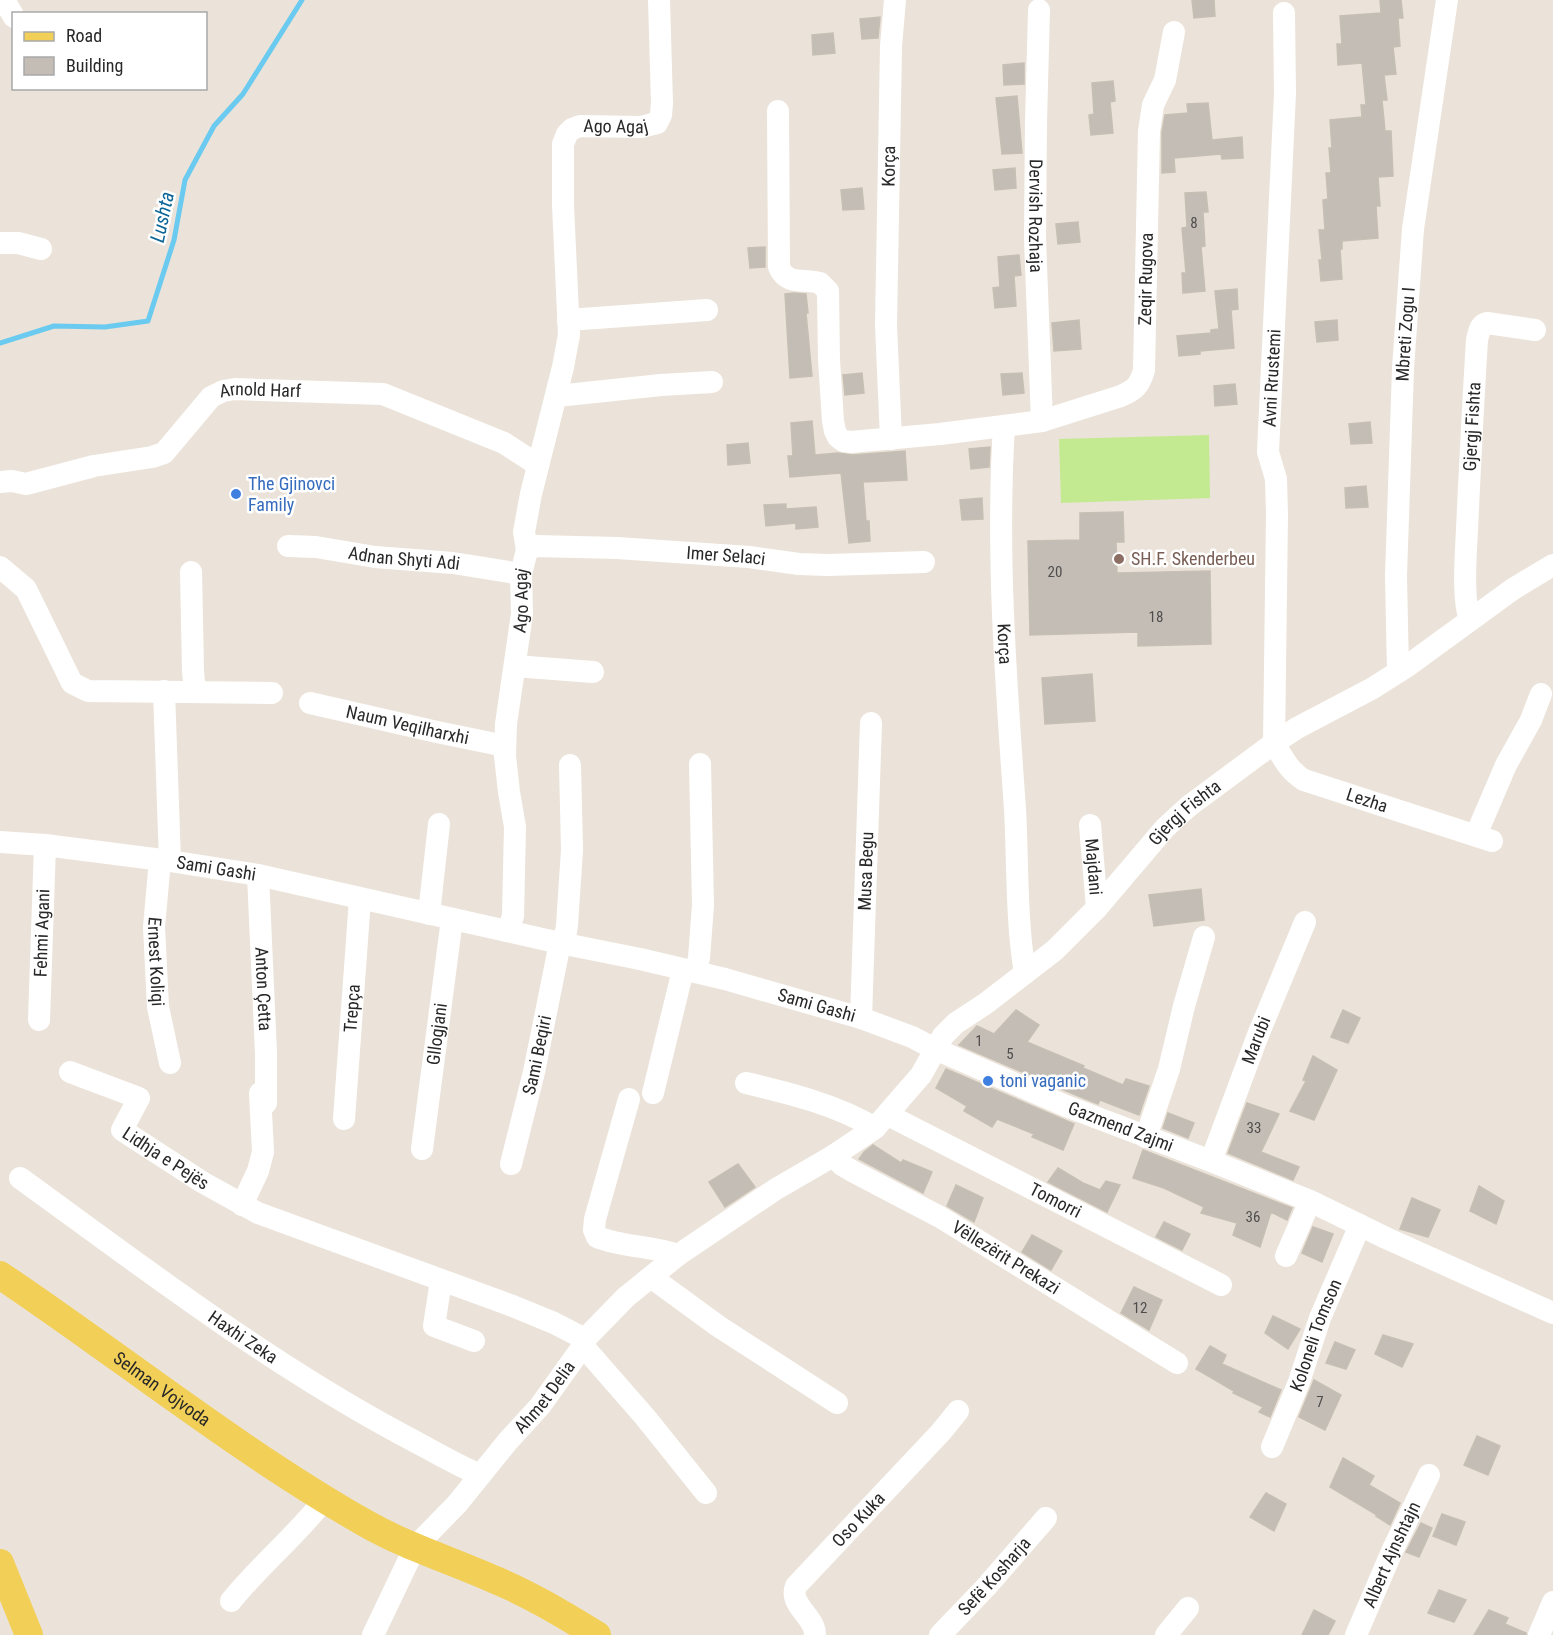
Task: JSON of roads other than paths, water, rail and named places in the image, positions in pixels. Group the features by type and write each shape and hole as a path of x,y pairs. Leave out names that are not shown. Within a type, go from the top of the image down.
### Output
{"main road":[{"name":"Selman Vojvoda","path":"0,1275 325,1499 367,1524 415,1547 495,1580 583,1631"},
{"path":"0,1563 6,1587 29,1635"}],"street":[{"path":"4,0 12,14"},
{"name":"Ago Agaj","path":"508,931 513,905 515,827 505,746 506,724 522,614 521,574 527,550 524,532 538,465 557,396 569,335 563,205 563,144 567,134 580,126 641,128 657,123 661,115 662,103 659,0"},
{"name":"Korça","path":"891,439 886,325 891,46 895,0"},
{"name":"Mbreti Zogu I","path":"1398,672 1397,511 1405,333 1413,229 1447,0"},
{"name":"Dervish Rozhaja","path":"1039,10 1035,249 1042,421"},
{"name":"Avni Rrustemi","path":"1274,743 1277,514 1276,479 1268,452 1285,93 1284,13"},
{"name":"Zeqir Rugova","path":"1004,426 1042,421 1121,396 1134,390 1140,383 1144,370 1149,131 1153,105 1166,80 1174,32"},
{"path":"778,111 779,267 783,276 788,279 820,283 828,291 829,360 835,431 843,441 891,439 1004,426"},
{"path":"0,243 18,243 41,249"},
{"path":"568,320 707,310"},
{"name":"Gjergj Fishta","path":"1470,620 1466,610 1466,552 1470,442 1479,329 1487,323 1535,330"},
{"path":"557,396 625,388 712,382"},
{"name":"Arnold Harf","path":"0,482 12,481 26,484 94,466 164,453 211,397 222,391 235,389 383,394 504,443 538,465"},
{"name":"Korça","path":"1004,426 1002,459 1004,642 1021,949 1025,973"},
{"name":"Adnan Shyti Adi","path":"288,546 316,547 375,557 453,563 521,574"},
{"name":"Imer Selaci","path":"527,550 536,546 617,548 828,565 924,562"},
{"path":"0,567 26,589 72,683 88,691 272,693"},
{"name":"Gjergj Fishta","path":"935,1049 943,1036 956,1023 1055,951 1097,908 1165,828 1238,768 1297,728 1373,688 1398,672 1470,620 1550,568"},
{"path":"191,572 195,693"},
{"path":"515,666 592,672"},
{"path":"164,691 165,860"},
{"name":"Lezha","path":"1274,743 1294,774 1304,780 1484,838 1506,765 1531,720 1541,694"},
{"name":"Naum Veqilharxhi","path":"310,703 505,746"},
{"name":"Musa Begu","path":"861,1018 871,723"},
{"path":"653,1093 689,971 700,948 703,905 700,764"},
{"name":"Sami Beqiri","path":"511,1164 534,1072 560,943 566,932 571,861 570,765"},
{"path":"429,914 439,824"},
{"name":"Majdani","path":"1090,825 1097,908"},
{"name":"Sami Gashi","path":"0,842 45,845 165,860 258,875 640,959 861,1018 912,1037 935,1049"},
{"name":"Fehmi Agani","path":"39,1020 45,845"},
{"name":"Ernest Koliqi","path":"165,860 154,927 159,1007 170,1063"},
{"name":"Anton Çetta","path":"242,1205 258,1171 263,1152 266,1053 258,875"},
{"name":"Trepça","path":"344,1119 360,899"},
{"name":"Gllogjani","path":"422,1149 452,919"},
{"name":"Marubi","path":"1210,1161 1258,1035 1305,922"},
{"path":"1146,1137 1169,1069 1204,937"},
{"name":"Gazmend Zajmi","path":"935,1049 1066,1106 1310,1201 1553,1313"},
{"name":"Ahmet Delia","path":"373,1635 415,1547 457,1504 540,1406 584,1342 626,1297 678,1254 776,1189 833,1156 882,1121 921,1074 935,1049"},
{"name":"Lidhja e Pejës","path":"70,1072 86,1076 139,1098 122,1130 242,1205 319,1237 389,1260 554,1323 584,1342"},
{"path":"746,1083 816,1102 861,1119 882,1121"},
{"path":"628,1099 594,1230 597,1237 607,1241 661,1249 678,1254"},
{"name":"Tomorri","path":"882,1121 1221,1286"},
{"name":"Vëllezërit Prekazi","path":"833,1156 842,1165 940,1217 1177,1363"},
{"name":"Haxhi Zeka","path":"20,1178 139,1266 283,1365 356,1409 480,1475"},
{"path":"1287,1256 1310,1201"},
{"name":"Koloneli Tomson","path":"1272,1447 1299,1382 1320,1318 1360,1225"},
{"path":"651,1276 718,1326 837,1403"},
{"path":"441,1281 434,1326 474,1341"},
{"path":"584,1342 706,1493"},
{"name":"Oso Kuka","path":"815,1635 815,1628 795,1599 793,1592 796,1586 958,1411"},
{"name":"Albert Ajnshtajn","path":"1356,1635 1393,1549 1429,1474"},
{"path":"231,1601 306,1524 325,1499"},
{"name":"Sefë Kosharja","path":"940,1635 1046,1518"},
{"path":"1539,1635 1553,1602"},
{"path":"1166,1635 1188,1608"}],"waterway":[{"name":"Lushta","path":"0,343 54,326 105,327 148,321 174,240 185,180 214,126 243,94 302,0"}],"place":[{"name":"The Gjinovci Family","path":"236,494"},
{"name":"SH.F. Skenderbeu","path":"1119,559"},
{"name":"toni vaganic","path":"988,1081"}]}
